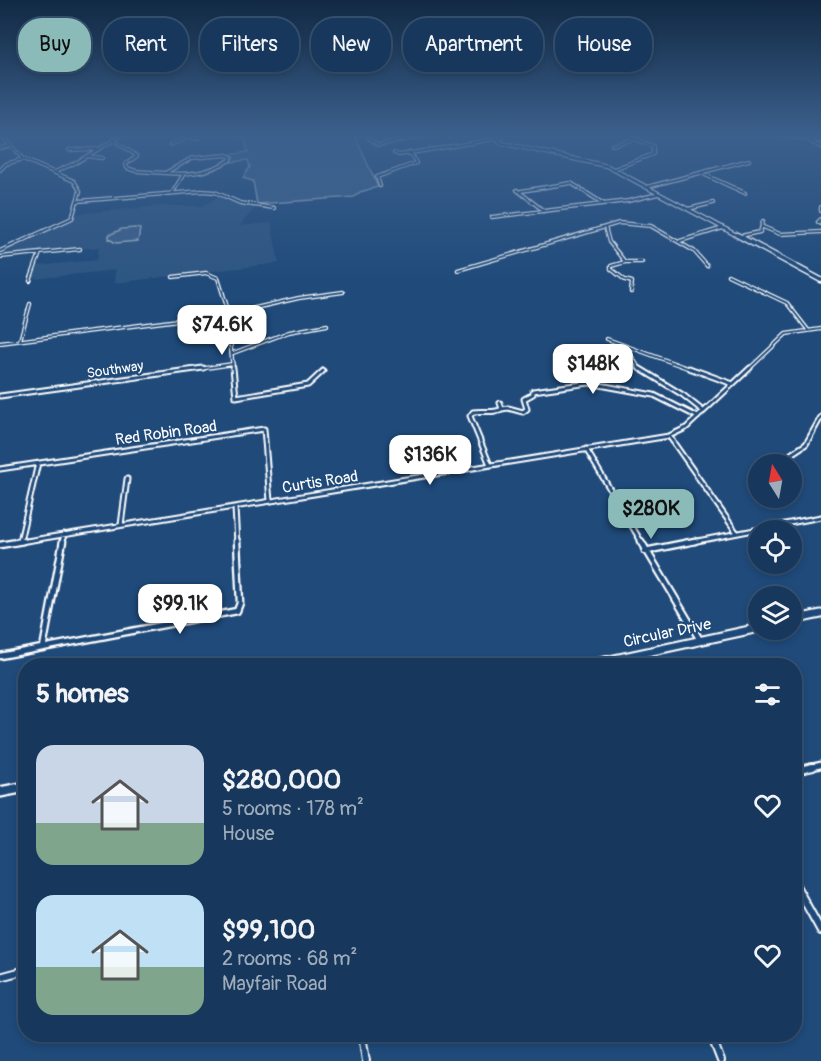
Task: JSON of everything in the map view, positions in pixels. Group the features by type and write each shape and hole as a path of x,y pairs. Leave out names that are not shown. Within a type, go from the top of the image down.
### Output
{"street":[{"path":"0,251 72,218 80,190 77,184"},
{"path":"173,192 178,184"},
{"path":"544,211 519,190 567,184"},
{"path":"572,184 604,204"},
{"path":"641,184 821,280"},
{"path":"647,187 660,184"},
{"path":"724,184 745,193"},
{"path":"78,201 173,192 212,191 240,203 274,208"},
{"path":"492,217 604,204 659,194"},
{"path":"688,209 713,203"},
{"path":"821,219 818,222 821,224"},
{"path":"739,237 760,232 763,221"},
{"path":"458,270 619,224 651,226 694,251 707,266"},
{"path":"605,227 610,244 625,262"},
{"path":"763,227 780,234 821,232"},
{"path":"679,241 723,228"},
{"path":"0,257 80,249"},
{"path":"30,281 40,253"},
{"path":"631,292 632,282 625,280 610,269 611,266 625,262 642,262"},
{"path":"173,277 204,273 216,276 224,295 228,314 236,397 309,385 323,371"},
{"path":"728,275 787,303 809,330"},
{"path":"0,343 228,314 294,299 343,292"},
{"path":"20,340 30,304"},
{"path":"233,353 289,332 327,325"},
{"name":"Curtis Road","path":"0,545 669,436 686,428 786,334 821,329"},
{"path":"607,339 733,384"},
{"path":"626,346 641,371 662,381 704,411"},
{"name":"Southway","path":"0,396 233,364"},
{"path":"490,465 471,414 484,410 497,412 508,408 523,412 527,409 525,399 533,394 533,391 589,383 654,395 698,417"},
{"path":"500,404 502,409"},
{"path":"791,454 806,444 821,417"},
{"name":"Red Robin Road","path":"0,469 264,429 270,501"},
{"path":"669,436 737,533"},
{"path":"586,449 700,640"},
{"path":"19,542 38,463"},
{"path":"121,525 127,479"},
{"path":"0,656 237,611 240,603 235,508"},
{"path":"645,550 821,517"},
{"path":"43,648 64,534"},
{"path":"802,619 821,614"},
{"name":"Circular Drive","path":"618,658 748,630"},
{"path":"802,769 821,765"},
{"path":"0,792 18,789"},
{"path":"802,897 821,931"},
{"path":"0,977 18,972"},
{"path":"363,1042 366,1061"},
{"path":"714,1042 721,1061"}],"shaded area":[{"path":"253,184 376,184 378,187 360,192 354,197 257,204"},
{"path":"221,195 235,202 257,206 239,226 271,223 279,263 114,283 115,270 33,279 37,266 97,260 99,247 1,256 3,249 70,220 75,214 160,206 202,206"},
{"path":"122,229 140,229 138,241 116,243 109,239 109,235"}]}
